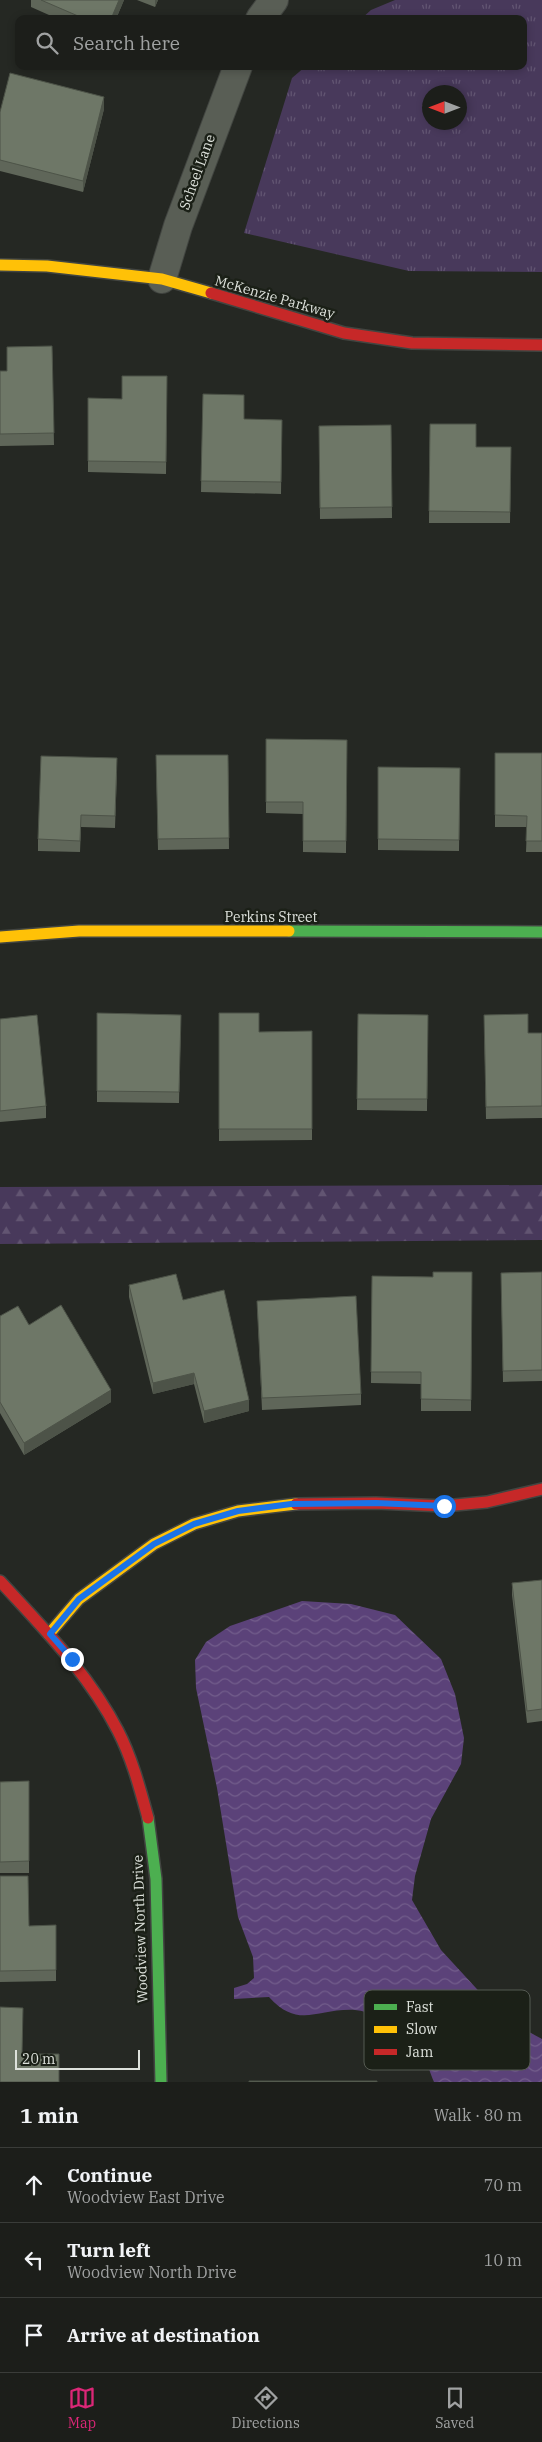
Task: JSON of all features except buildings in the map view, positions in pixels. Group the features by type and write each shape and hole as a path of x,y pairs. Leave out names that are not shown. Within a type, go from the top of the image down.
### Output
{"street":[{"path":"263,15 274,0"},
{"name":"Scheel Lane","path":"162,279 184,208 236,70"},
{"name":"McKenzie Parkway","path":"0,265 47,266 162,279 344,333 412,343 542,345"},
{"name":"Perkins Street","path":"0,937 79,931 542,932"},
{"path":"50,1634 79,1599 154,1544 194,1524 238,1511 291,1504 376,1503 444,1506 487,1502 542,1490"},
{"name":"Woodview North Drive","path":"0,1581 72,1659 118,1731 137,1779 149,1821 156,1879 161,2082"}],"green space":[{"path":"395,0 542,0 542,272 409,271 244,233 292,78 301,70 527,70 527,15 365,15 371,10"},
{"path":"542,1185 542,1240 0,1244 0,1187"}],"water":[{"path":"302,1601 351,1604 395,1615 441,1659 455,1694 464,1738 461,1764 431,1819 415,1876 412,1900 441,1950 478,1990 364,1990 364,2011 342,2010 309,2015 290,2013 269,1997 234,1999 234,1988 247,1984 254,1978 253,1957 238,1917 217,1788 196,1688 195,1660 206,1642 230,1626"},
{"path":"530,2033 542,2039 542,2082 434,2082 429,2070 530,2070"}],"traffic: fast":[{"path":"289,931 542,932"},
{"path":"148,1818 156,1879 161,2082"}],"traffic: slow":[{"path":"0,265 47,266 162,279 211,293"},
{"path":"0,937 79,931 289,931"},
{"path":"49,1634 79,1599 154,1544 194,1524 238,1511 296,1504"}],"traffic: jam":[{"path":"211,293 344,333 412,343 542,345"},
{"path":"296,1504 376,1503 444,1506 487,1502 542,1489"},
{"path":"0,1581 64,1652 106,1710 127,1752 148,1818"}],"route":[{"path":"72,1659 50,1634 79,1599 154,1544 194,1524 238,1511 291,1504 376,1503 444,1506"}]}
